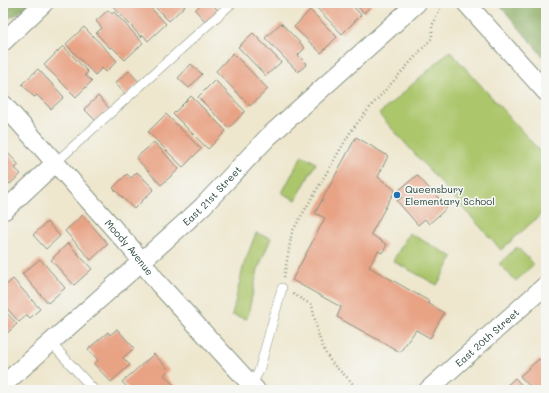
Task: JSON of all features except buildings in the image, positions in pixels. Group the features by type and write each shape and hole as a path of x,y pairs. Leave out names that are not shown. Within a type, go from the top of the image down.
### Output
{"street":[{"path":"3,42 44,3"},
{"name":"East 21st Street","path":"4,383 142,262 202,206 268,137 417,3"},
{"path":"466,3 546,92"},
{"name":"Moody Avenue","path":"3,104 132,249 159,284 252,388"},
{"path":"5,210 55,163"},
{"name":"East 20th Street","path":"428,390 546,285"}],"lane":[{"path":"55,163 232,3"},
{"path":"252,388 259,371 282,288"},
{"path":"51,343 94,390"}],"path":[{"path":"357,390 327,356 316,327 312,305 282,288 292,232 351,131 372,105 432,38 432,26 441,7"}],"green space":[{"path":"3,3 29,3 16,15 3,20"},
{"path":"498,3 546,3 546,60"},
{"path":"450,51 546,158 546,210 501,250 379,114"},
{"path":"302,155 316,163 296,200 282,193"},
{"path":"256,233 271,238 258,269 247,319 232,315 244,264"},
{"path":"409,233 453,257 437,285 393,261"},
{"path":"517,247 534,264 516,281 499,264"}],"place":[{"name":"Queensbury Elementary School","path":"397,195"}]}
